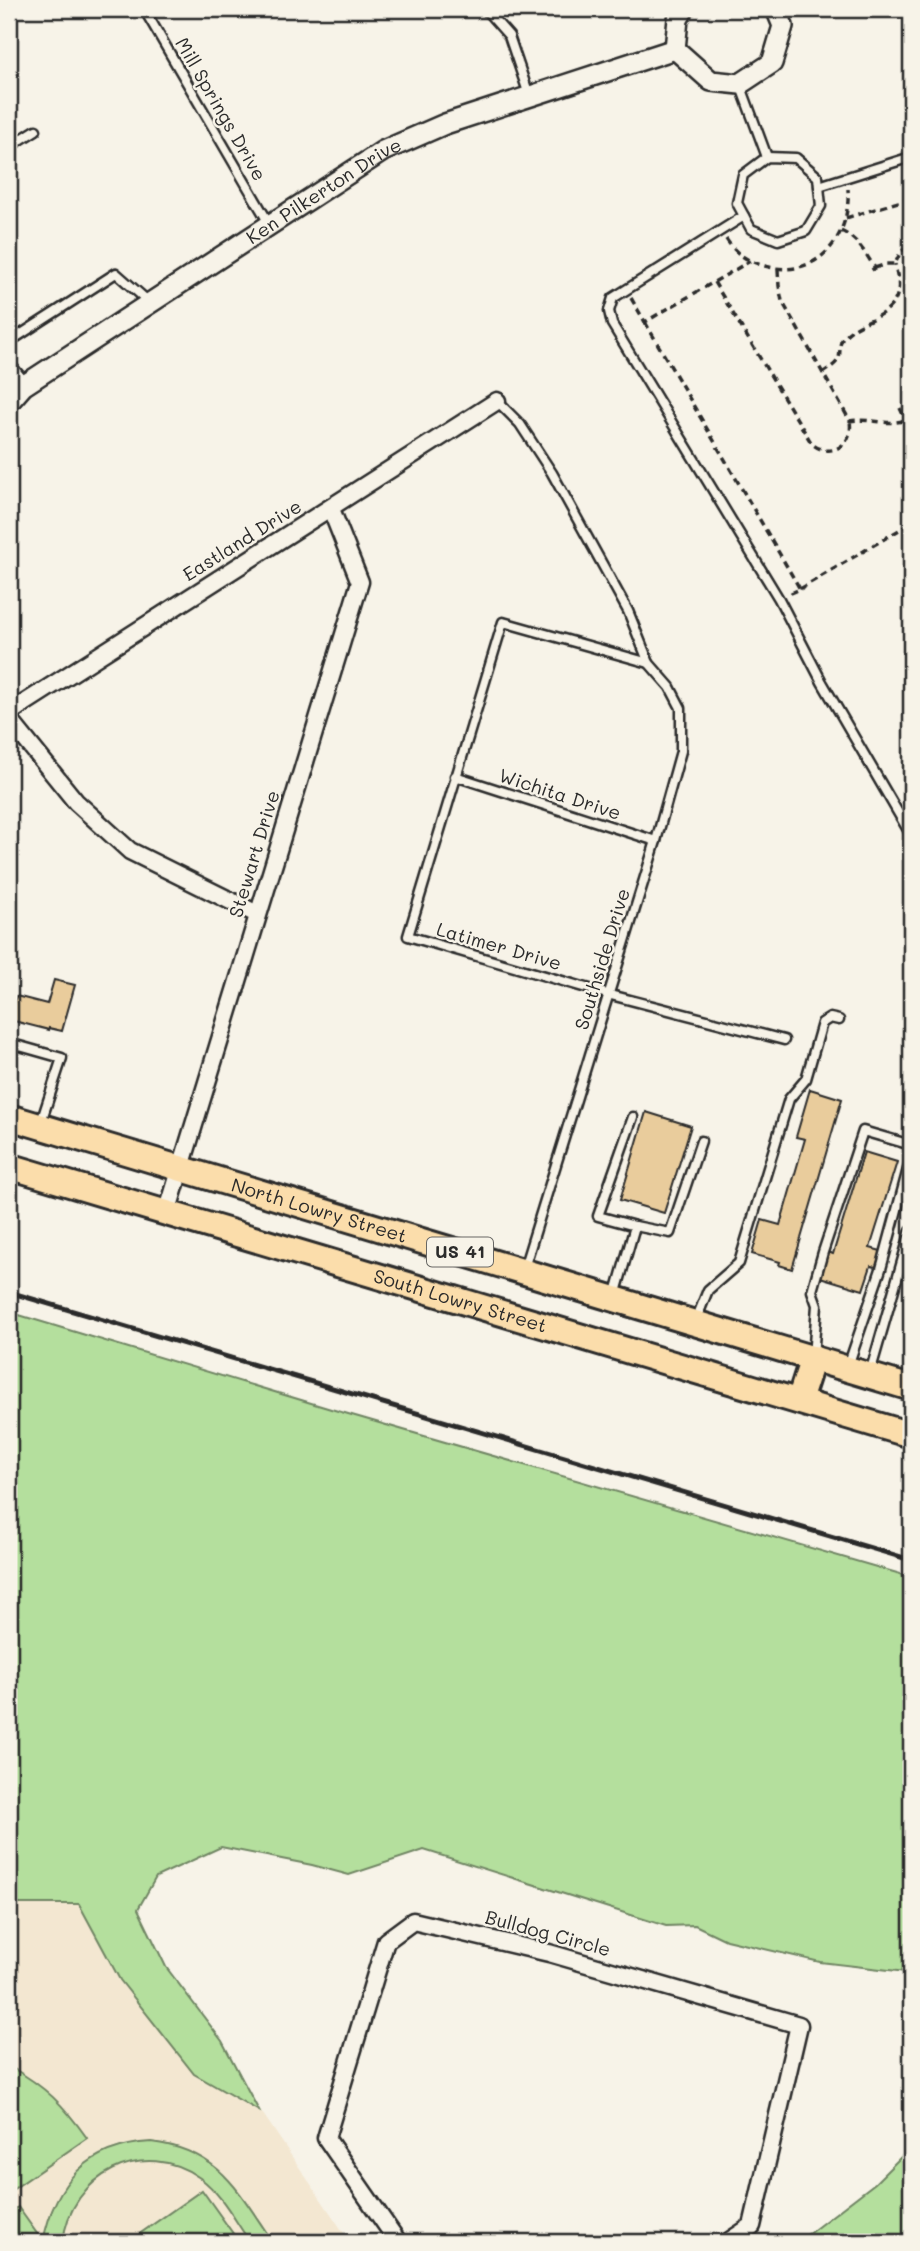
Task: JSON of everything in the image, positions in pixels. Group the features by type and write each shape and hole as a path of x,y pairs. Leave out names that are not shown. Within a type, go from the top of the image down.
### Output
{"main road":[{"name":"North Lowry Street","path":"9,1117 911,1388"},
{"name":"South Lowry Street","path":"9,1166 911,1435"},
{"path":"799,1401 813,1357"}],"street":[{"path":"684,9 678,19 675,49 711,80 740,84 772,64 783,26 782,10"},
{"name":"Ken Pilkerton Drive","path":"9,402 23,386 383,151 444,124 675,49"},
{"path":"9,369 23,386"},
{"name":"Eastland Drive","path":"9,716 498,401"},
{"name":"Stewart Drive","path":"167,1213 360,582 331,509"},
{"path":"9,716 76,802 130,851 257,914"},
{"name":"Bulldog Circle","path":"398,2242 327,2138 386,1941 413,1921 549,1953 799,2025 752,2226 729,2242"}],"lane":[{"name":"Mill Springs Drive","path":"144,9 270,225"},
{"path":"485,9 509,36 530,96"},
{"path":"740,84 767,157"},
{"path":"9,147 36,130"},
{"path":"767,157 796,158 818,177 818,186 821,206 806,231 778,240 751,229 737,203 743,175 767,157"},
{"path":"818,186 911,157"},
{"path":"744,216 612,298 608,311 612,324 779,599 822,682 911,835"},
{"path":"9,342 116,273 150,303"},
{"name":"Southside Drive","path":"498,401 520,424 552,473 628,611 649,663 670,687 681,708 681,751 656,841 523,1271"},
{"path":"455,776 503,622 649,663"},
{"name":"Wichita Drive","path":"455,776 656,841"},
{"name":"Latimer Drive","path":"455,776 408,936 607,994 784,1040"},
{"path":"695,1322 708,1290 739,1262 789,1099 806,1079 822,1023 830,1018 839,1020"},
{"path":"9,1043 62,1058 40,1126"},
{"path":"633,1116 598,1216 670,1234 701,1141"},
{"path":"813,1357 817,1306 812,1291 863,1132 911,1145"},
{"path":"859,1372 881,1269 911,1158"},
{"path":"615,1298 635,1226"},
{"path":"859,1372 911,1230"}],"path":[{"path":"846,218 911,198"},
{"path":"841,232 852,236 875,268"},
{"path":"822,373 834,365 839,357 839,344 844,337 886,311 895,299 899,289 895,264 901,251 911,247"},
{"path":"645,322 750,261"},
{"path":"870,271 886,264 895,264"},
{"path":"714,282 812,444 827,452 838,449 847,442 850,421 782,301 778,270"},
{"path":"626,290 800,589"},
{"path":"900,408 911,432 911,445"},
{"path":"850,421 865,420 887,424 911,417"},
{"path":"779,599 911,523"}],"shaded area":[{"path":"9,1904 79,1904 120,1980 194,2074 263,2114 350,2242 9,2242"}],"green space":[{"path":"9,1312 331,1409 911,1577 911,1975 906,1972 820,1962 726,1940 695,1925 666,1926 424,1850 349,1875 221,1847 156,1877 138,1909 166,1967 222,2041 259,2111 194,2074 120,1980 79,1904 9,1904"},
{"path":"9,2066 53,2097 87,2138 9,2192"},
{"path":"151,2142 175,2147 211,2164 237,2190 273,2242 250,2242 208,2184 178,2166 156,2161 113,2169 95,2181 79,2198 69,2218 63,2242 43,2242 56,2201 78,2171 92,2159 109,2151"},
{"path":"911,2147 911,2238 906,2242 798,2242 875,2183"},
{"path":"202,2190 239,2242 128,2242"},
{"path":"18,2207 43,2242 17,2242 9,2231 9,2213"}],"building":[{"path":"54,980 75,985 62,1031 10,1020 16,996 47,1004"},
{"path":"810,1089 842,1099 792,1269 779,1265 780,1262 752,1254 762,1220 780,1225 805,1139 796,1137"},
{"path":"646,1112 691,1126 664,1213 620,1200"},
{"path":"864,1152 897,1162 870,1248 881,1251 876,1267 871,1266 863,1290 820,1277 827,1252 833,1254"}],"railway":[{"path":"9,1292 911,1560"}]}
